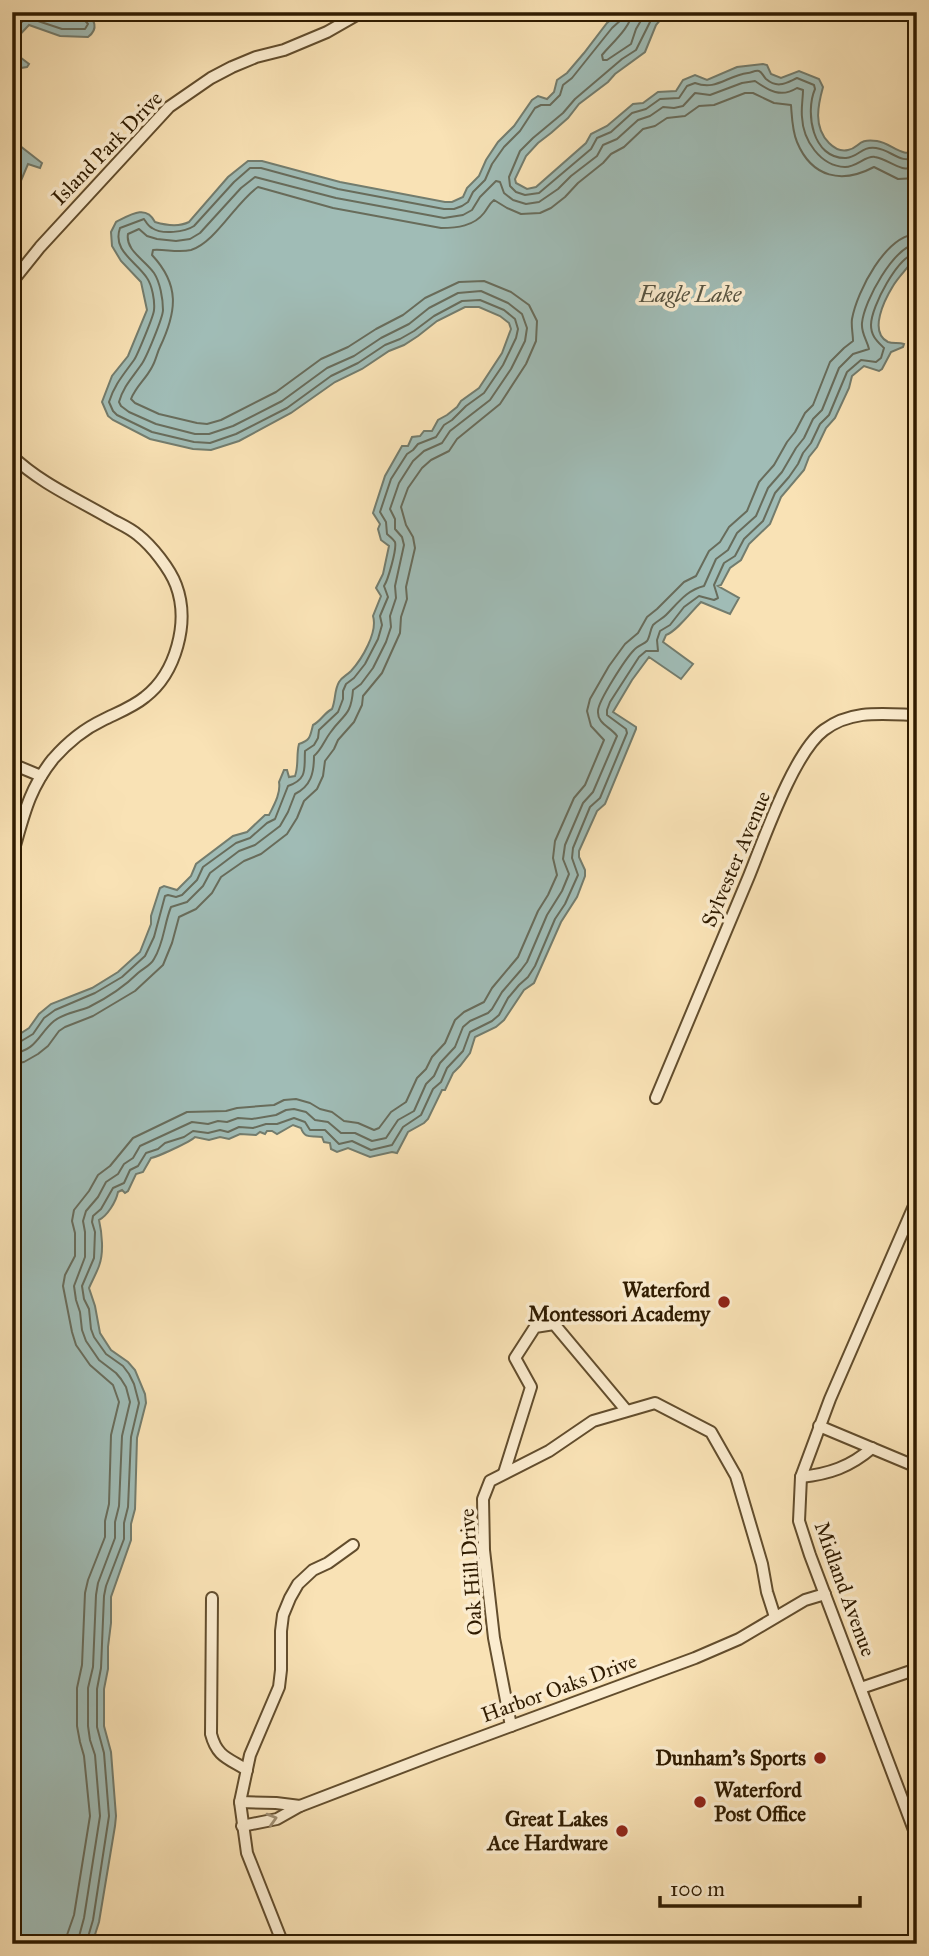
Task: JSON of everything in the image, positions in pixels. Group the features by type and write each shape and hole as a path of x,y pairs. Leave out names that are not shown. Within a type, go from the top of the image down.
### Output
{"street":[{"name":"Island Park Drive","path":"12,282 40,247 169,107 232,67 327,32 362,12"},
{"path":"12,456 34,474 138,534 165,565 177,586 181,609 180,636 172,661 159,683 146,696 74,738 53,759 29,797 12,856"},
{"name":"Sylvester Avenue","path":"656,1098 799,759 815,737 845,717 877,714 917,715"},
{"path":"12,764 41,776"},
{"name":"Midland Avenue","path":"917,1199 819,1426 801,1477 799,1521 917,1838"},
{"path":"504,1473 531,1387 515,1359 535,1327 554,1324 626,1410"},
{"name":"Oak Hill Drive","path":"511,1726 494,1638 484,1550 483,1499 490,1481 549,1451 593,1421 655,1403 711,1432 736,1476 775,1617"},
{"path":"819,1426 917,1467"},
{"path":"801,1477 841,1468 857,1461 872,1448"},
{"path":"283,1944 247,1853 240,1802 250,1755 279,1687 281,1631 283,1615 290,1598 298,1584 313,1570 353,1545"},
{"name":"Harbor Oaks Drive","path":"242,1826 277,1819 300,1806 695,1658 739,1639 805,1600 825,1594"},
{"path":"212,1598 211,1734 215,1748 223,1756 247,1770"},
{"path":"861,1688 917,1669"},
{"path":"240,1802 300,1806"}],"water":[{"path":"12,12 85,12 95,27 88,37 60,36 29,25 12,43"},
{"name":"Eagle Lake","path":"620,12 667,12 656,25 645,52 579,104 568,118 526,156 515,179 516,183 527,189 536,187 586,143 591,134 607,126 633,104 643,103 658,92 676,91 683,80 695,75 707,80 737,67 763,64 767,65 771,74 781,78 799,71 819,79 823,87 818,108 819,123 824,137 833,146 840,150 852,149 871,140 907,153 917,149 917,253 890,292 879,323 882,337 888,342 904,344 891,352 879,371 864,366 852,376 835,418 826,428 804,470 781,497 770,524 749,544 741,560 730,568 718,586 739,598 730,614 701,602 666,635 663,642 693,664 681,679 649,657 632,680 613,712 636,729 605,804 597,811 579,851 585,876 577,897 561,922 534,983 524,990 504,1020 475,1037 470,1053 453,1073 445,1090 442,1090 428,1119 408,1132 397,1153 370,1157 348,1148 337,1152 331,1149 330,1143 324,1142 322,1137 307,1136 301,1128 293,1125 277,1134 267,1131 265,1134 240,1134 229,1139 220,1137 209,1140 195,1137 151,1158 143,1172 136,1174 128,1191 118,1192 111,1208 99,1220 102,1255 89,1288 100,1333 111,1350 135,1370 146,1403 137,1438 135,1509 131,1540 111,1597 108,1669 104,1689 104,1726 111,1752 115,1826 99,1922 92,1944 12,1944 12,1039 29,1028 51,1004 92,988 118,972 140,952 151,924 160,888 164,886 177,890 191,876 196,864 233,836 247,832 265,815 269,815 277,799 284,770 287,770 289,777 295,776 299,744 308,739 313,725 332,709 339,682 355,666 371,637 373,616 381,596 376,588 383,574 389,546 381,540 378,529 380,524 373,513 385,476 402,446 408,446 412,437 420,436 424,431 432,431 438,420 479,388 502,353 511,329 509,323 500,316 479,307 465,307 437,321 404,345 335,382 291,413 239,441 211,450 193,449 150,439 113,420 108,416 102,402 112,376 128,356 147,310 141,282 121,261 112,246 111,232 116,222 142,212 147,213 155,222 163,224 189,222 228,177 248,161 262,161 340,182 452,202 463,197 467,188 479,176 498,142 514,126 532,100 538,96 547,99 554,92 557,80 567,73 607,23"},
{"path":"12,51 29,64 21,68 18,74 21,82 12,111"},
{"path":"12,143 42,163 40,168 28,164 20,183 12,181"}],"place":[{"name":"Waterford Montessori Academy","path":"724,1302"},
{"name":"Dunham's Sports","path":"820,1758"},
{"name":"Waterford Post Office","path":"700,1802"},
{"name":"Great Lakes Ace Hardware","path":"622,1831"}]}
